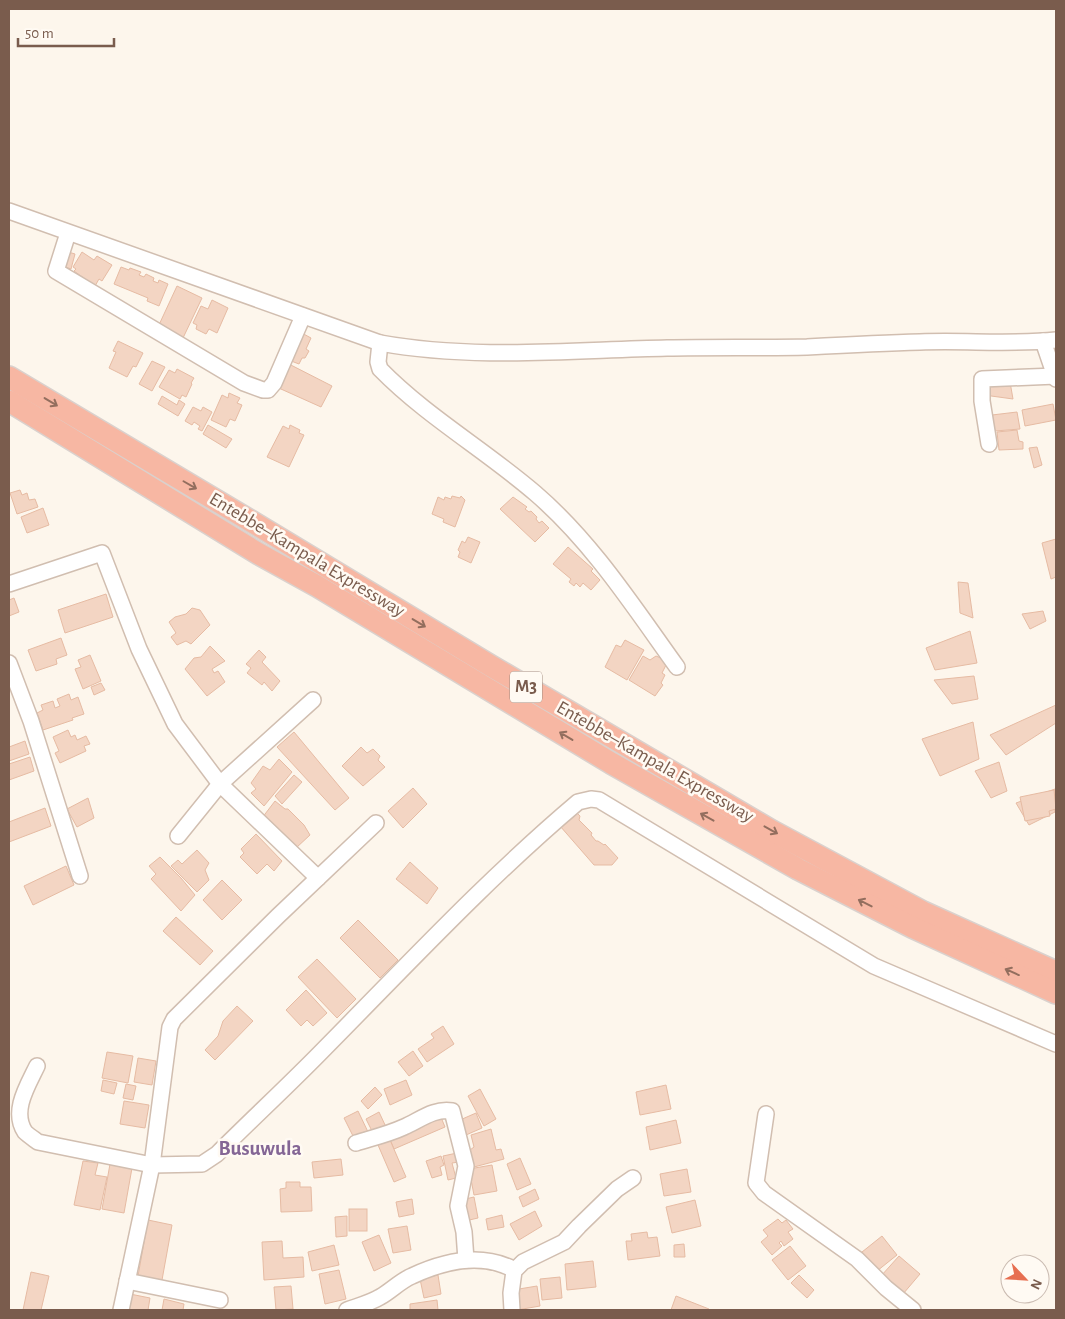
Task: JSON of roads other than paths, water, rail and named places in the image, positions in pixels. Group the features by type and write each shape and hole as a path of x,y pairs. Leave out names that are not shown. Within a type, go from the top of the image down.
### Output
{"highway":[{"name":"Entebbe–Kampala Expressway","path":"9,377 491,666 772,831 923,912 1056,972"},
{"name":"Entebbe–Kampala Expressway","path":"9,401 259,554 317,586 611,763 781,859 912,927 1056,992"}],"street":[{"path":"9,211 380,343 454,352 755,348 922,342 1050,341 1056,377 982,378 982,401 989,444"},
{"path":"68,233 56,271 244,383 263,390 268,390 274,383 303,316"},
{"path":"380,343 378,354 380,369 440,420 536,494 562,520 594,553 677,667"},
{"path":"9,584 102,553 139,650 175,724 220,784 318,878"},
{"path":"9,663 31,721 80,876"},
{"path":"178,836 220,784 313,700"},
{"path":"36,1066 21,1099 20,1116 25,1132 38,1142 152,1165 202,1164 217,1154 324,1050 444,926 514,858 578,802 591,798 599,800 874,966 1056,1044"},
{"path":"121,1310 152,1165 170,1027 174,1020 376,823"},
{"path":"356,1143 404,1127 429,1114 442,1110 452,1111 466,1166 458,1206 464,1232 466,1260"},
{"path":"766,1114 756,1183 764,1193 856,1259 886,1288 913,1310"},
{"path":"512,1310 511,1293 514,1271 524,1262 564,1242 617,1189 633,1178"},
{"path":"347,1310 380,1304 411,1276 447,1263 478,1259 503,1264 514,1271"},
{"path":"126,1282 220,1300"}],"district":[{"name":"Busuwula","path":"260,1148"}]}
